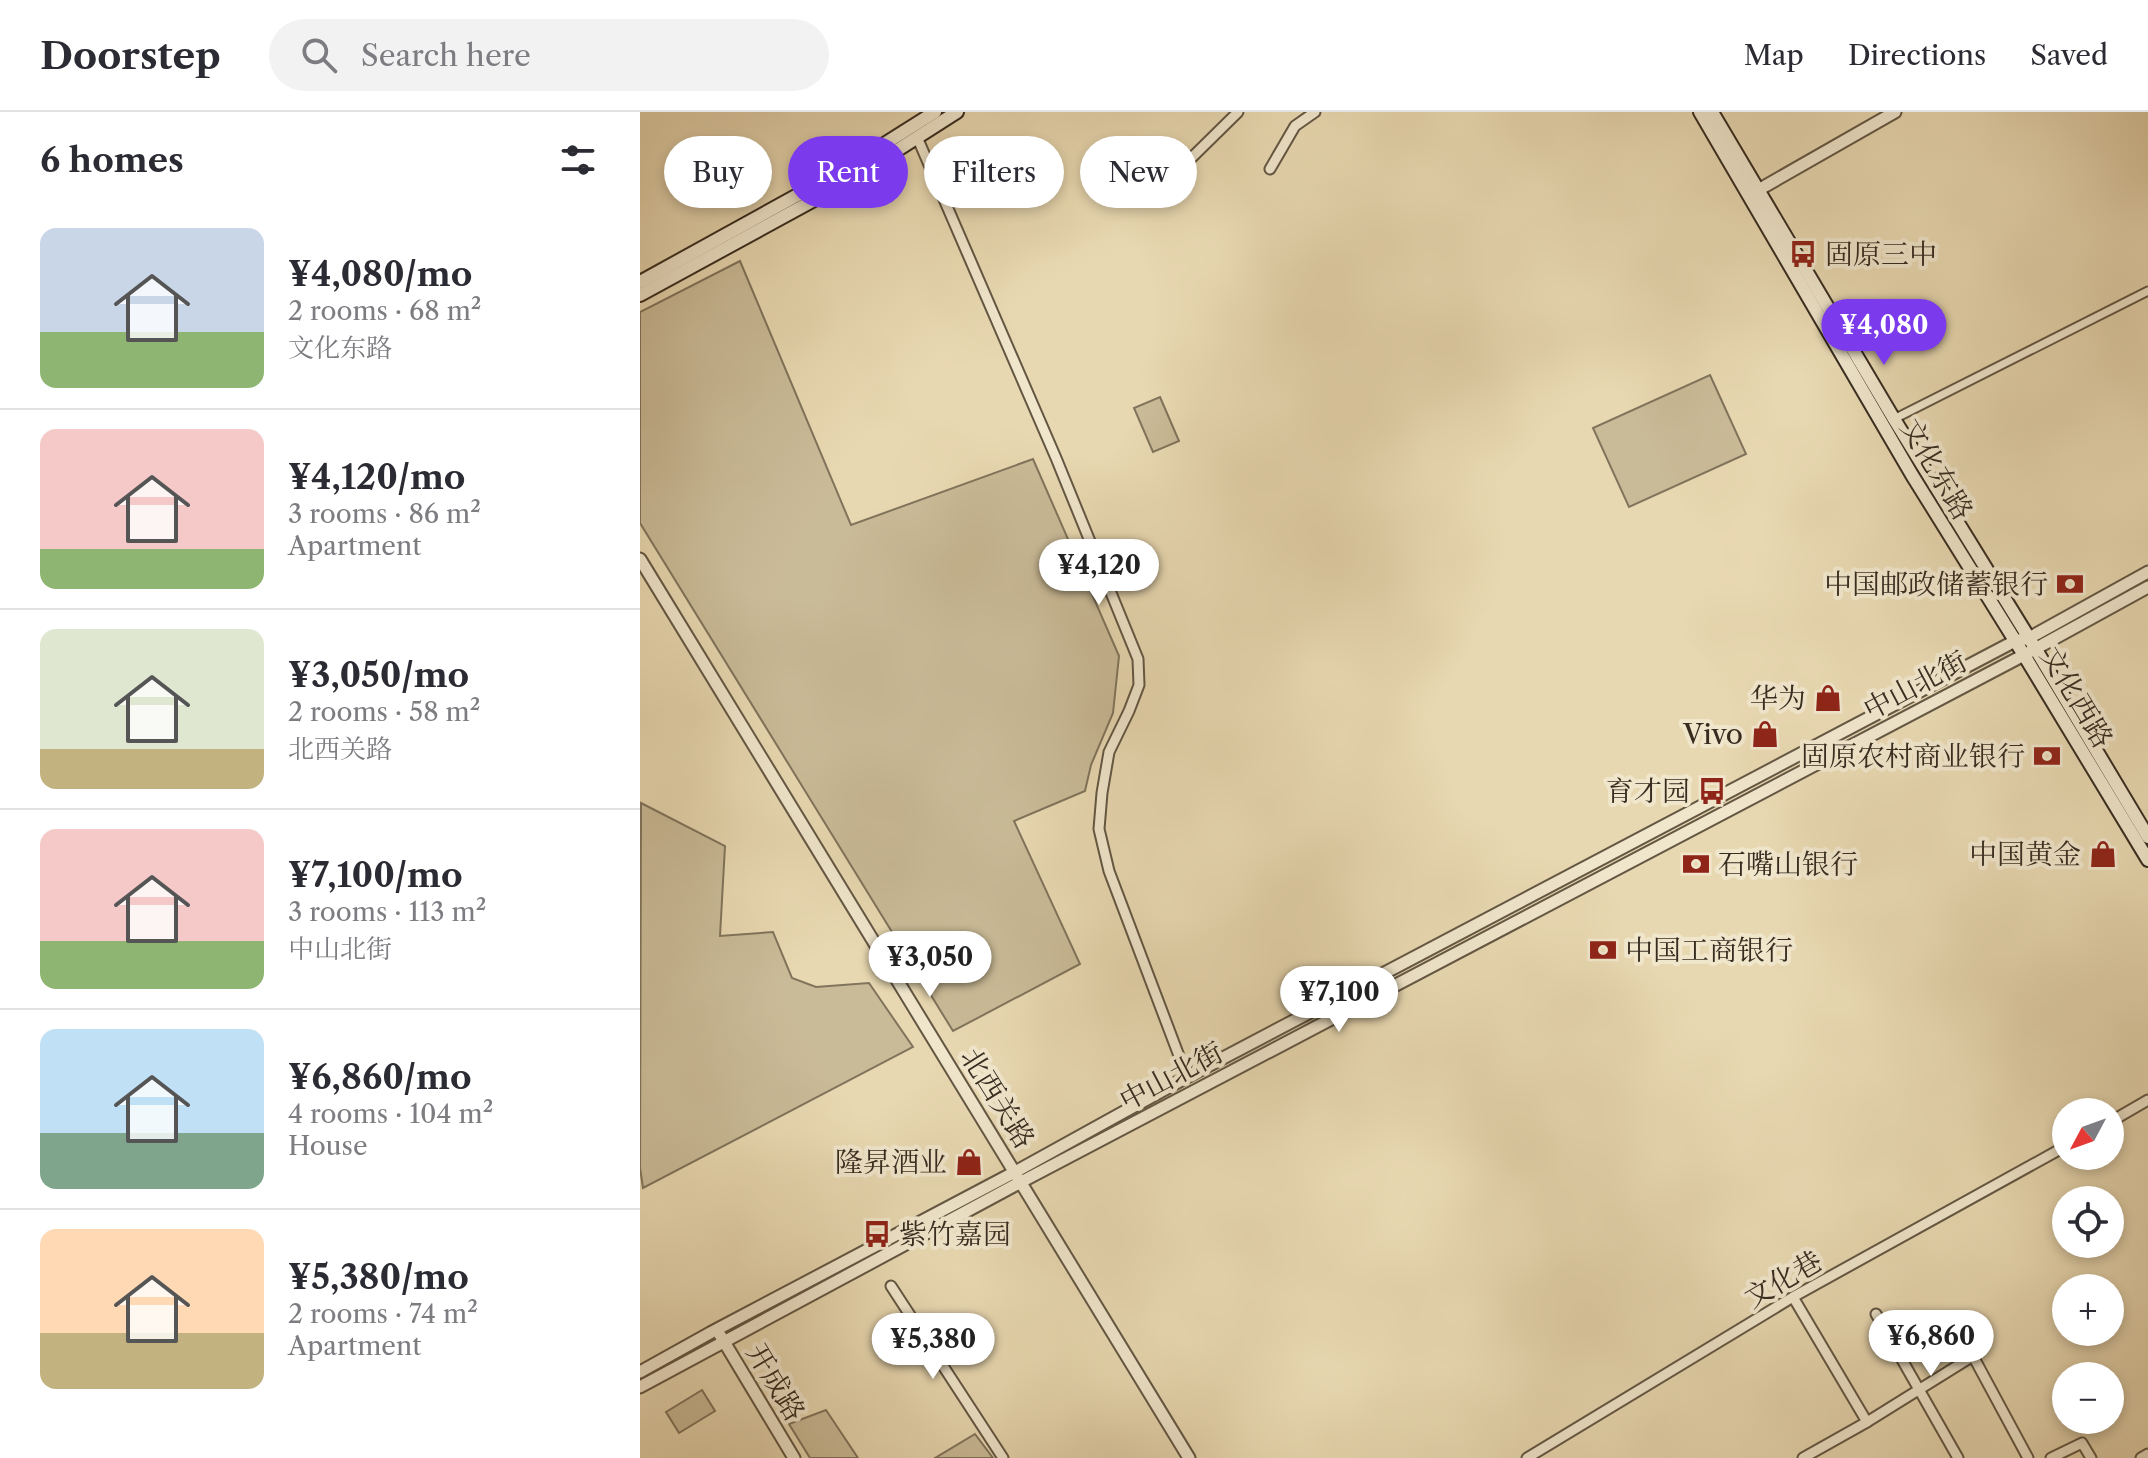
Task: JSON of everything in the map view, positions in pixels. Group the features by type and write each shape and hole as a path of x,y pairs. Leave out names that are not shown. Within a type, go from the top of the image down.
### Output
{"main road":[{"path":"640,282 843,170 935,112"},
{"path":"640,295 849,181 957,112"},
{"name":"文化东路","path":"1700,112 1894,419 2029,647"},
{"name":"文化东路","path":"1712,112 1753,193 1912,475 2015,641"},
{"name":"文化西路","path":"2015,641 2029,647 2148,837"},
{"name":"文化西路","path":"2029,647 2148,860"}],"street":[{"path":"1197,152 1238,112"},
{"path":"1270,169 1295,126 1315,112"},
{"path":"1753,193 1895,112"},
{"path":"917,137 1056,458 1138,659 1139,685 1109,752 1099,829 1109,871 1187,1077"},
{"path":"1894,419 2148,291"},
{"name":"北西关路","path":"640,559 1189,1458"},
{"path":"2029,647 2148,572"},
{"path":"2029,647 2148,587"},
{"name":"中山北街","path":"1018,1177 1187,1077 2015,641"},
{"name":"中山北街","path":"640,1372 720,1335 2029,647"},
{"path":"2124,1114 2148,1100"},
{"name":"文化巷","path":"1527,1458 1793,1297 2052,1154"},
{"path":"891,1286 1003,1458"},
{"path":"1793,1297 1867,1422"},
{"path":"1876,1314 1958,1458"},
{"name":"中山北街","path":"640,1387 720,1335"},
{"name":"开成路","path":"720,1335 794,1458"},
{"path":"1803,1458 1973,1356 2028,1458"},
{"path":"2051,1458 2082,1443 2091,1458"},
{"path":"2141,1458 2148,1454"}],"shaded area":[{"path":"740,261 851,525 1033,459 1119,656 1113,713 1091,765 1085,791 1014,821 1080,964 953,1031 640,523 640,312"},
{"path":"1710,375 1746,454 1629,507 1593,428"},
{"path":"1160,397 1179,441 1153,452 1134,408"},
{"path":"641,803 725,846 720,936 773,932 792,978 816,987 869,983 913,1047 643,1188 640,1168"},
{"path":"702,1390 715,1411 679,1433 666,1412"},
{"path":"826,1410 858,1458 810,1458 789,1424"},
{"path":"975,1434 993,1458 935,1458"}],"place":[{"name":"固原三中","path":"1803,254"},
{"name":"中国邮政储蓄银行","path":"2070,584"},
{"name":"华为","path":"1828,698"},
{"name":"Vivo","path":"1765,734"},
{"name":"固原农村商业银行","path":"2047,756"},
{"name":"育才园","path":"1712,791"},
{"name":"中国黄金","path":"2103,854"},
{"name":"石嘴山银行","path":"1696,864"},
{"name":"中国工商银行","path":"1603,950"},
{"name":"隆昇酒业","path":"969,1162"},
{"name":"紫竹嘉园","path":"877,1234"}]}
